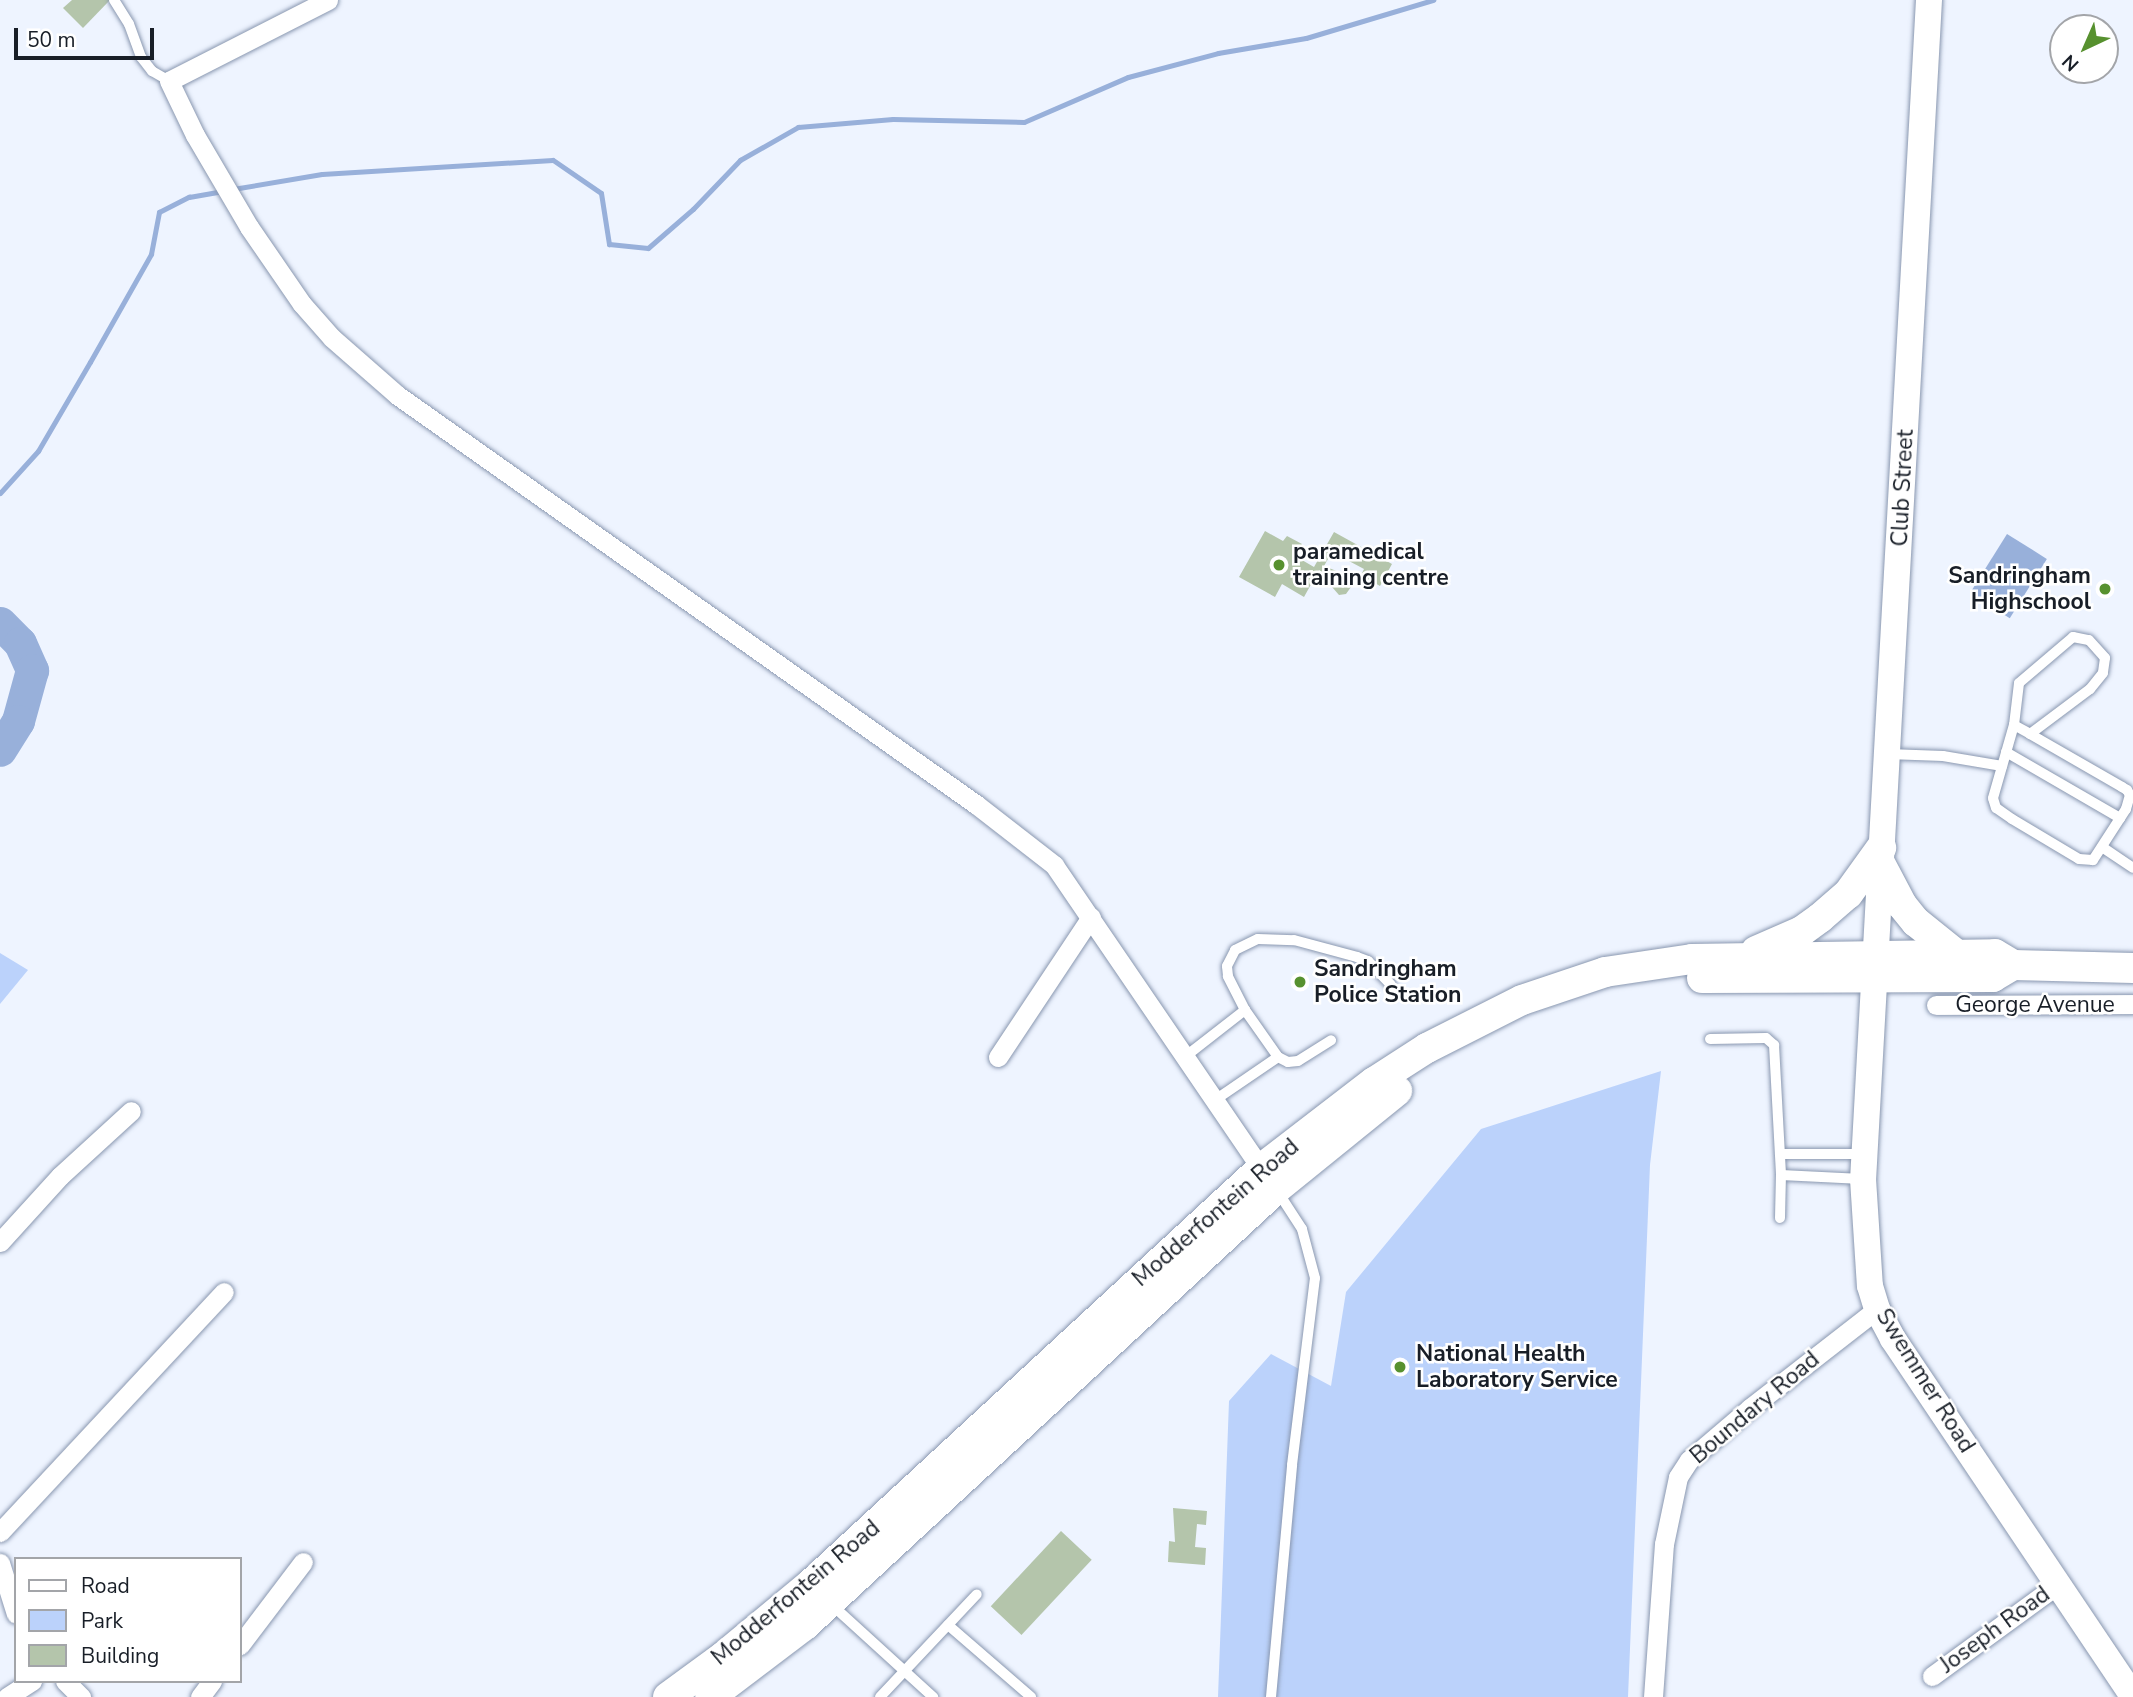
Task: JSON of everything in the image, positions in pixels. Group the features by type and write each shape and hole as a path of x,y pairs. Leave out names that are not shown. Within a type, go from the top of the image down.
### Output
{"main road":[{"name":"Club Street","path":"1873,965 1929,0"},
{"path":"1743,957 1802,931 1820,918 1848,894 1881,856 1902,905 1916,922 1956,954"},
{"name":"George Avenue","path":"1873,965 1956,954 1995,954 2013,965 2133,968"},
{"name":"Modderfontein Road","path":"710,1697 1374,1082 1427,1048 1522,1000 1605,972 1692,959 1743,957 1873,965"},
{"name":"George Avenue","path":"1873,965 1993,976 2013,965"},
{"name":"Modderfontein Road","path":"1268,1179 1435,1066 1532,1015 1609,989 1689,978 1873,965"},
{"name":"Swemmer Road","path":"1873,965 1863,1166 1865,1242 1870,1286 1877,1309 1893,1339 2133,1696"},
{"name":"Modderfontein Road","path":"668,1697 724,1656 821,1593"}],"street":[{"path":"328,0 169,81 195,135 249,227 302,304 332,338 377,379 1026,841 1054,864 1268,1179"},
{"path":"998,1056 1091,917"},
{"name":"George Avenue","path":"1936,1005 2133,1004"},
{"path":"0,1242 61,1176 131,1111"},
{"path":"0,1532 224,1292"},
{"name":"Boundary Road","path":"1653,1697 1664,1544 1678,1477 1689,1460 1750,1408 1877,1309"},
{"path":"242,1642 303,1562"},
{"path":"0,1563 14,1608"},
{"name":"Joseph Road","path":"1932,1676 2058,1584"},
{"path":"7,1697 29,1683"},
{"path":"67,1683 81,1697"}],"lane":[{"path":"114,0 129,24 141,57 152,71 169,81"},
{"path":"2014,725 2127,790 2129,802 2093,860 2079,859 2001,813 1993,803 2014,725 2017,689 2023,679 2073,637 2089,640 2105,658 2103,673 2090,689 2030,734"},
{"path":"2006,752 2120,818"},
{"path":"1887,754 1943,756 2002,766"},
{"path":"2102,847 2133,868"},
{"path":"1331,1040 1298,1061 1288,1062 1278,1057 1245,1010 1228,976 1227,966 1235,950 1258,939 1294,940 1368,961 1391,985"},
{"path":"1186,1056 1245,1010"},
{"path":"1710,1039 1766,1038 1774,1045 1781,1175 1780,1218"},
{"path":"1216,1100 1278,1057"},
{"path":"1780,1154 1863,1166"},
{"path":"1781,1175 1863,1166"},
{"path":"1268,1179 1302,1229 1315,1278 1292,1465 1271,1697"},
{"path":"821,1593 933,1697"},
{"path":"880,1697 977,1594"},
{"path":"948,1625 1031,1697"}],"green space":[{"path":"0,953 28,970 0,1004"},
{"path":"1661,1071 1650,1165 1628,1697 1218,1697 1229,1401 1271,1354 1331,1386 1346,1292 1481,1129"}],"shaded area":[{"path":"2007,534 2047,559 2010,618 1970,593"}],"building":[{"path":"72,0 110,0 83,28 63,8"},
{"name":"paramedical training centre","path":"1265,531 1283,541 1287,536 1302,544 1295,556 1314,567 1334,532 1392,564 1380,586 1361,575 1364,569 1332,552 1324,566 1344,574 1351,587 1346,594 1339,595 1332,587 1336,580 1319,570 1304,597 1282,584 1275,597 1239,577"},
{"path":"1173,1508 1207,1511 1206,1525 1197,1524 1195,1547 1206,1548 1205,1565 1168,1562 1169,1541 1175,1542"},
{"path":"1061,1531 1092,1560 1021,1635 991,1606"}],"waterway":[{"path":"233,189 322,174 553,160 601,193 609,244 648,248 693,209 740,160 798,127 893,119 1024,122 1128,77 1218,53 1306,38 1433,0"},
{"path":"0,493 38,451 90,362 151,254 159,212 189,197 224,191"},
{"path":"0,623 20,643 32,670 18,721 0,750"}],"place":[{"name":"paramedical training centre","path":"1279,565"},
{"name":"Sandringham Highschool","path":"2105,589"},
{"name":"Sandringham Police Station","path":"1300,982"},
{"name":"National Health Laboratory Service","path":"1400,1367"}]}
